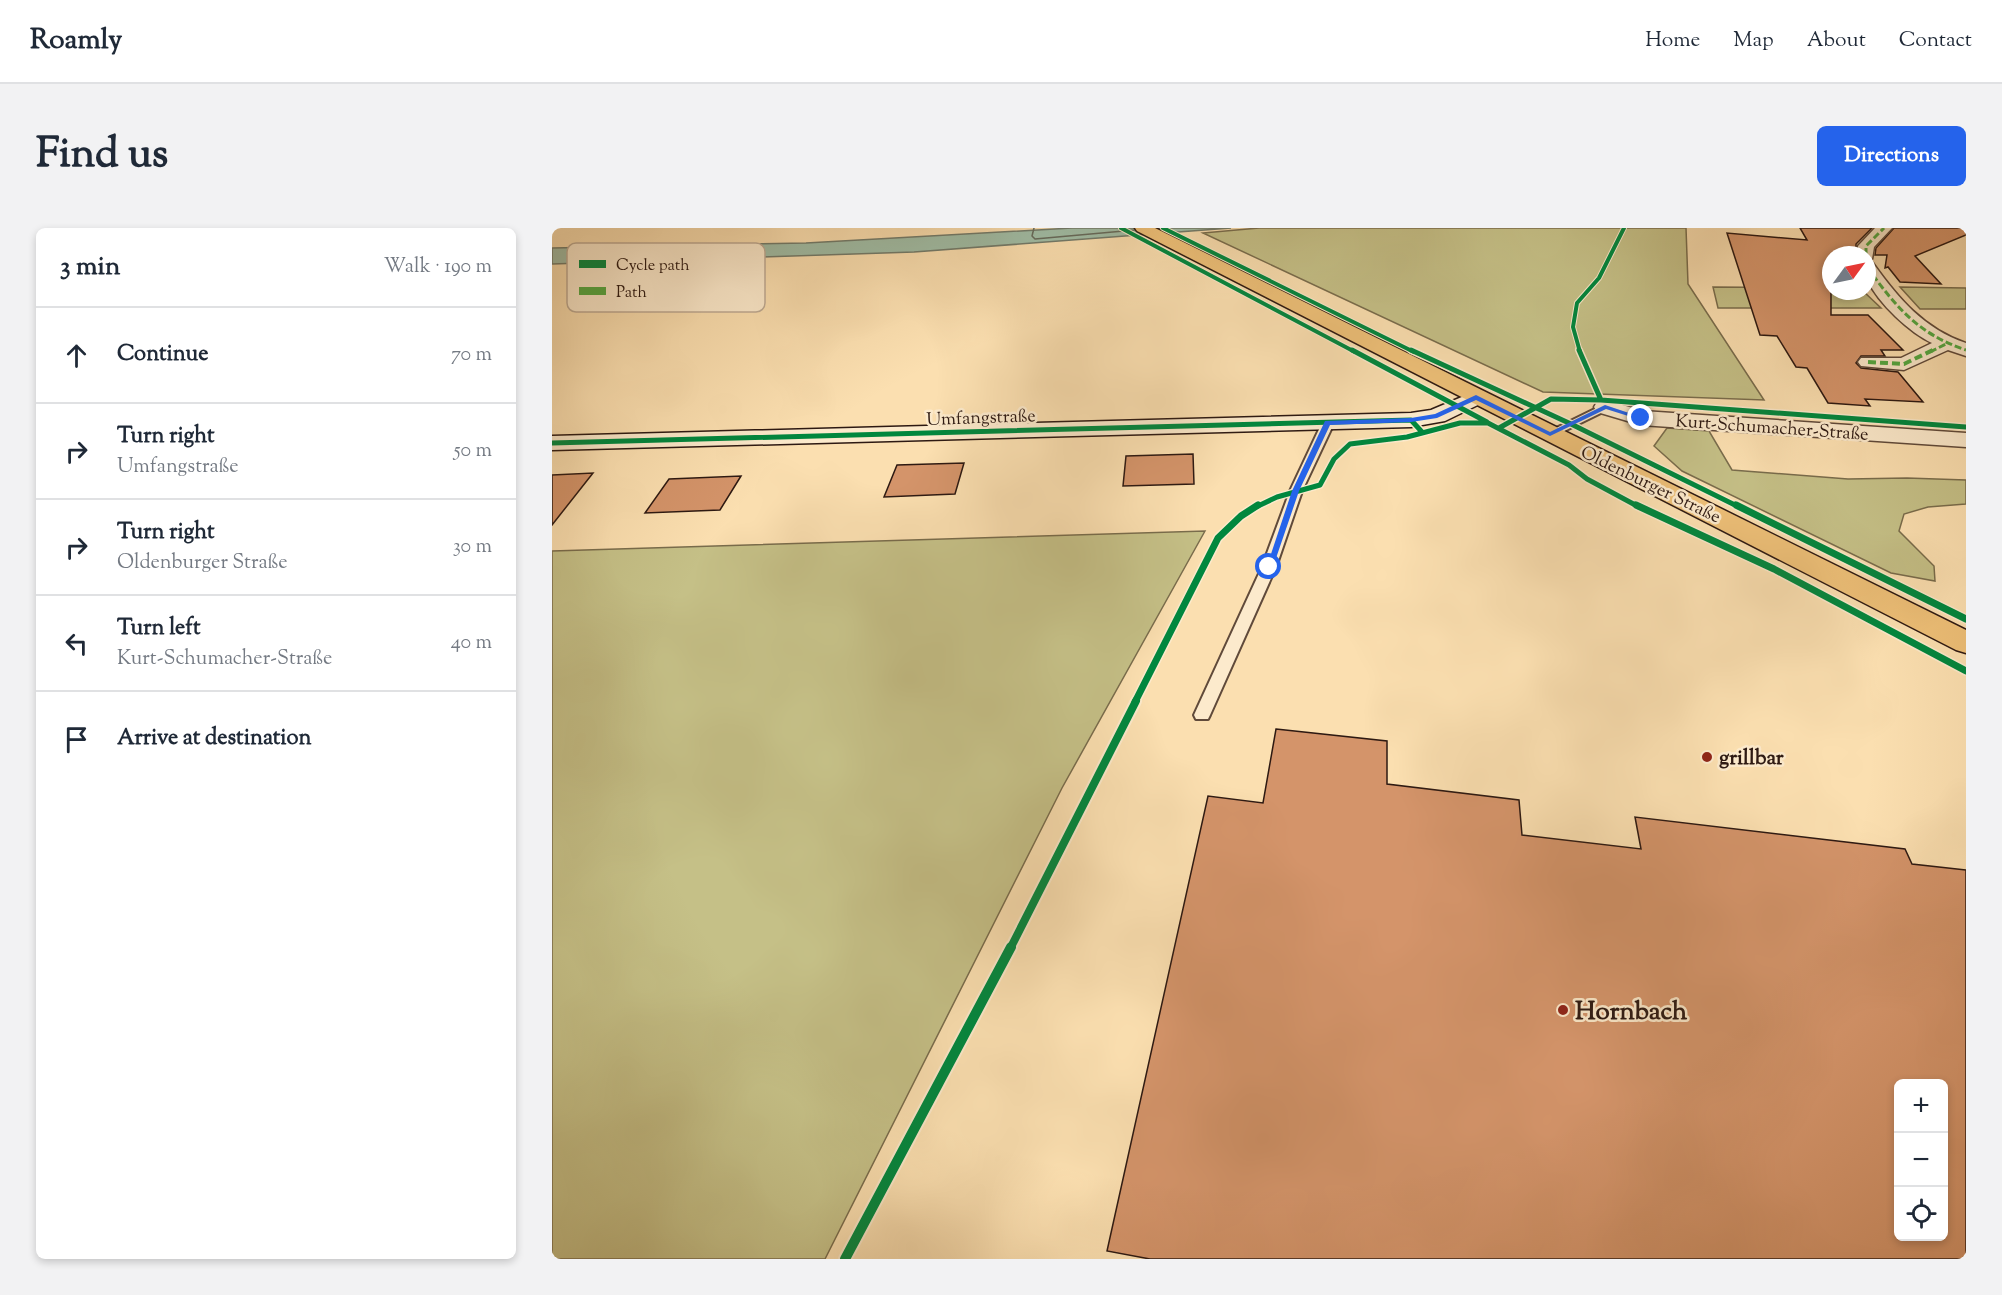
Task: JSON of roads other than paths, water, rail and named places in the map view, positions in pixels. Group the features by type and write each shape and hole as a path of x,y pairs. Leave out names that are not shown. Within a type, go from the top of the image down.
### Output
{"main road":[{"name":"Oldenburger Straße","path":"1143,228 1966,643"}],"street":[{"path":"1866,246 1884,228"},
{"path":"1876,279 1904,316 1920,329 1946,344 1966,350"},
{"path":"1868,362 1904,364 1946,344"},
{"name":"Umfangstraße","path":"552,443 1411,420 1437,416 1476,397"},
{"name":"Kurt-Schumacher-Straße","path":"1605,407 1641,418 1966,440"}],"lane":[{"name":"Kurt-Schumacher-Straße","path":"1550,434 1605,407"},
{"path":"1202,715 1269,567 1296,491 1328,423"}],"water":[{"path":"1072,228 1231,228 914,252 765,257 765,244"},
{"path":"552,248 567,248 567,264 552,264"}],"place":[{"name":"grillbar","path":"1707,757"},
{"name":"Hornbach","path":"1563,1010"}]}
